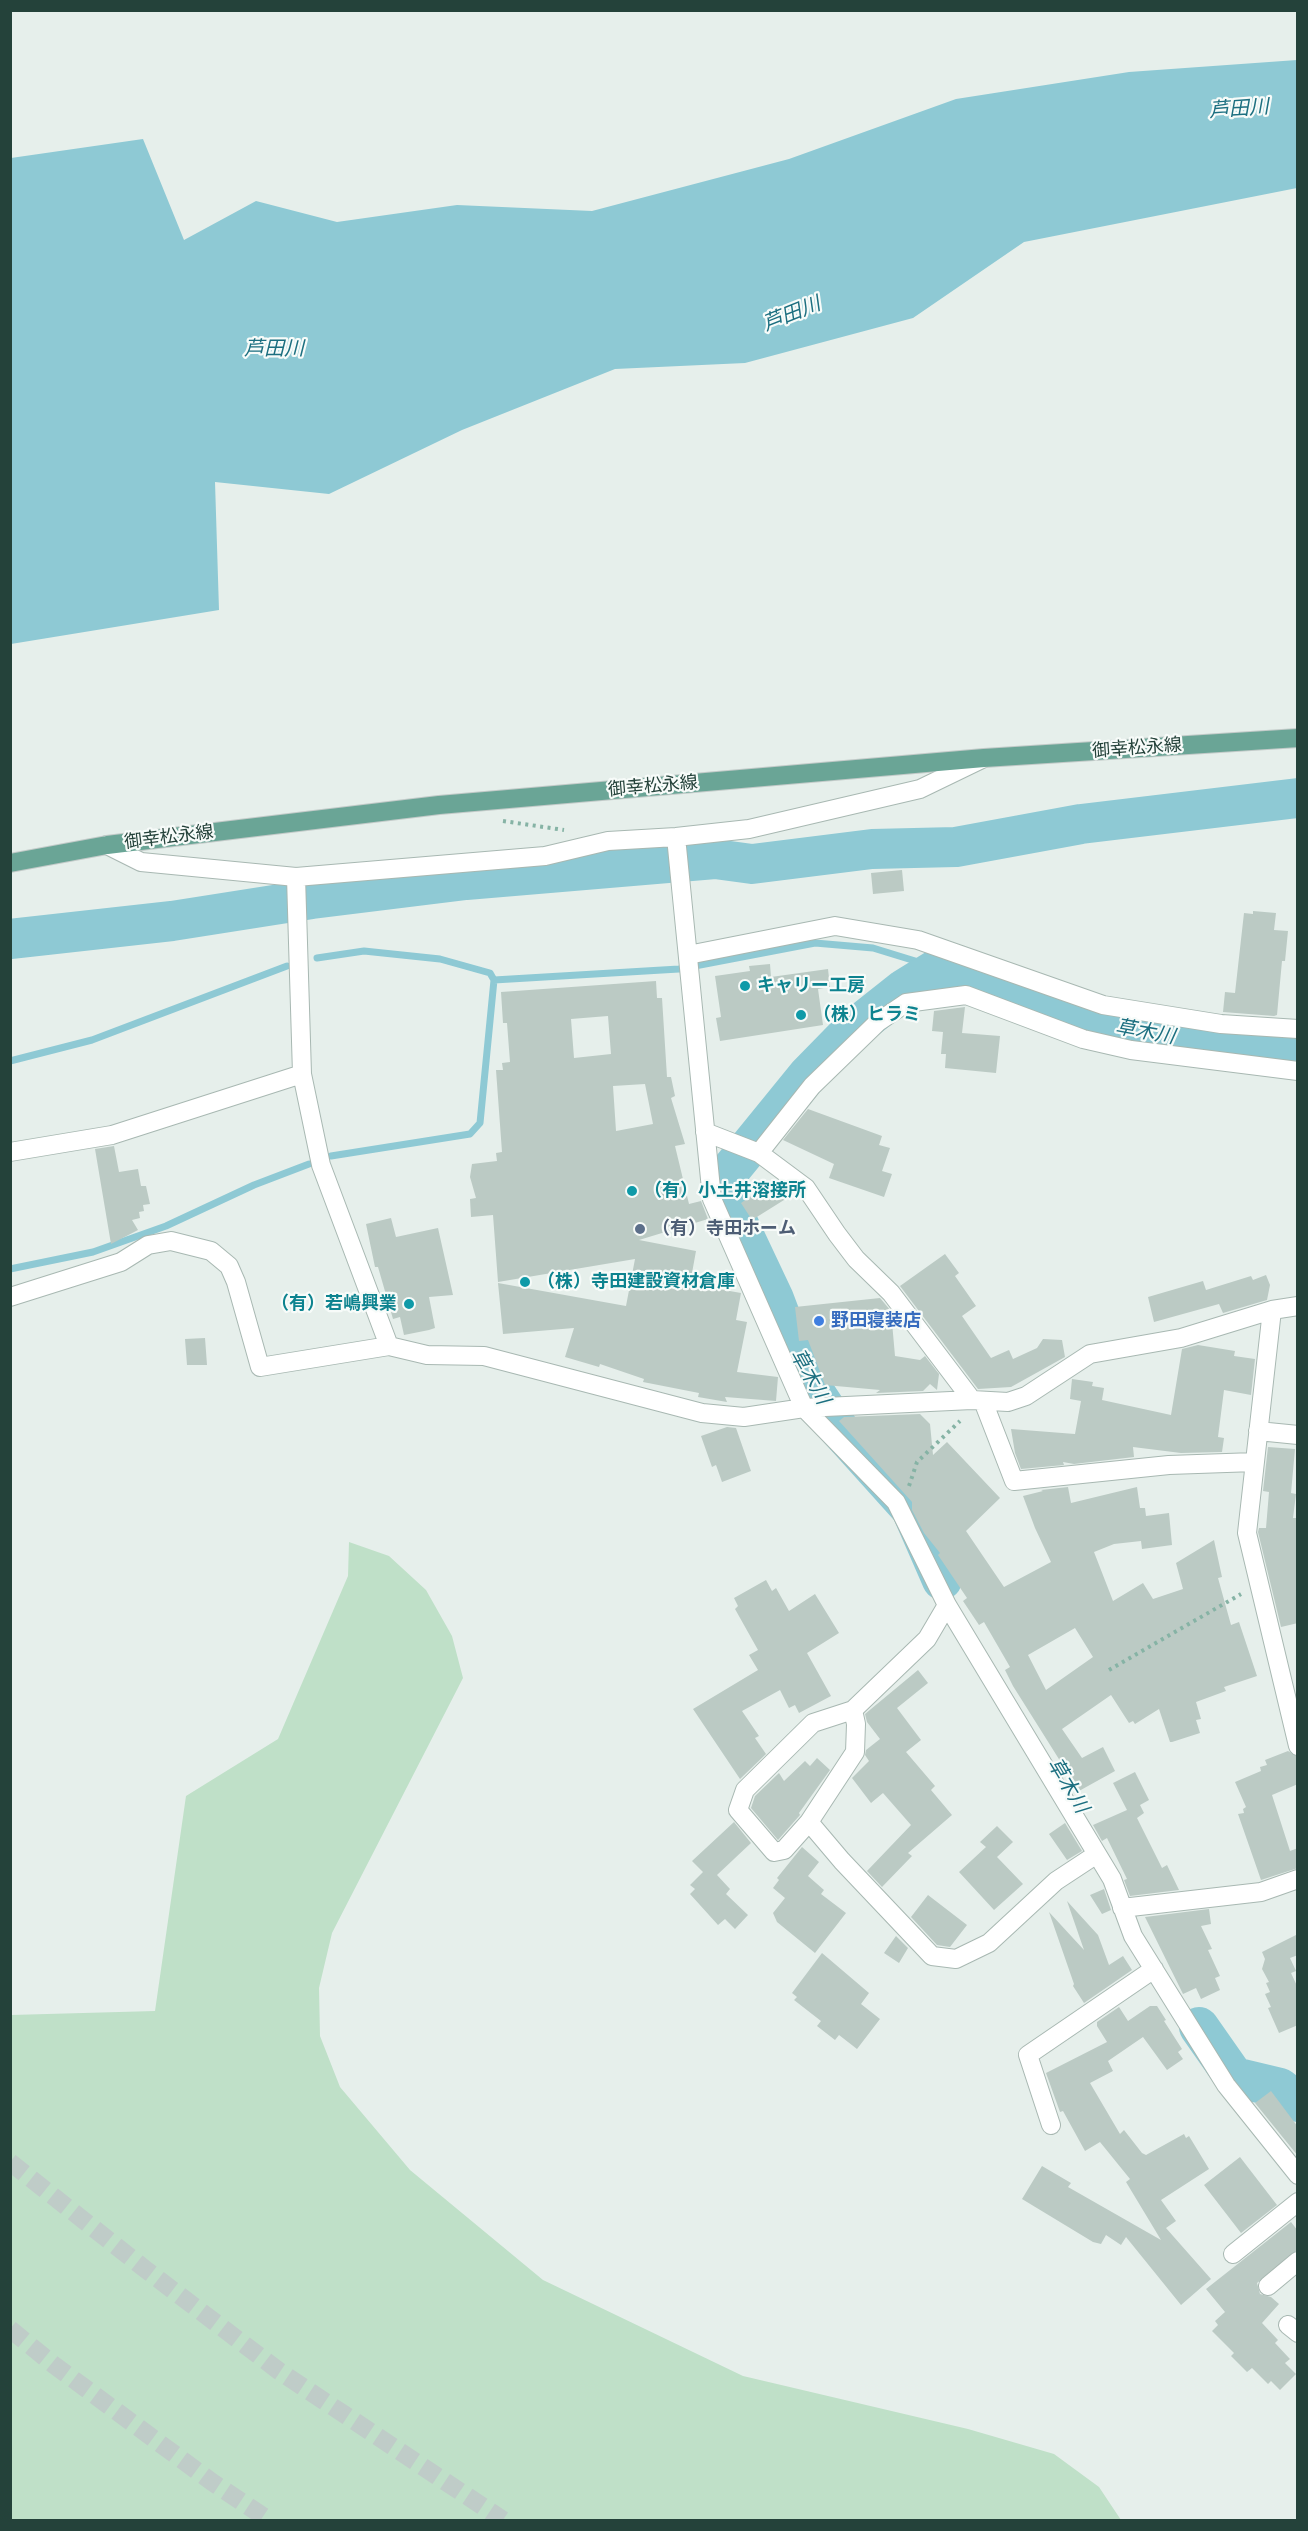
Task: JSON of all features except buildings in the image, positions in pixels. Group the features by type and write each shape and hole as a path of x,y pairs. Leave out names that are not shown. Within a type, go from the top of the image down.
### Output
{"main road":[{"name":"御幸松永線","path":"10,863 107,845 440,805 984,759 1298,738"}],"street":[{"path":"107,845 141,862 297,884 545,856 608,841 677,845 920,789 984,759"},
{"path":"677,845 712,1199 818,1407 896,1502 947,1605 1128,1907 1133,1936 1226,2085 1298,2175"},
{"path":"297,884 302,1074 321,1165 389,1346"},
{"path":"689,964 835,926 918,940 1103,1005 1221,1024 1298,1029"},
{"path":"750,1149 878,1022 906,1003 966,995 1092,1041 1131,1050 1298,1071"},
{"path":"10,1152 112,1135 302,1074"},
{"path":"705,1132 750,1149 806,1188 856,1259 891,1293 978,1400 1014,1481 1169,1465 1255,1462"},
{"path":"10,1297 121,1262 148,1245 171,1241 211,1251 229,1266 236,1282 260,1367 389,1346 427,1354 484,1356 702,1413 744,1417 818,1407 978,1400 1008,1402 1026,1396 1090,1354 1181,1338 1272,1310 1298,1306"},
{"path":"1272,1310 1247,1533 1298,1746"},
{"path":"1258,1431 1298,1435"},
{"path":"853,1710 856,1724 855,1752 809,1822 784,1850 774,1852 738,1810 745,1790 813,1723 853,1710 927,1639 947,1605"},
{"path":"809,1822 842,1861 932,1956 956,1959 988,1943 1056,1881 1097,1854"},
{"path":"1128,1907 1261,1892 1298,1879"},
{"path":"1051,2125 1028,2055 1154,1970"},
{"path":"1233,2254 1298,2202"},
{"path":"1268,2286 1298,2261"}],"path":[{"path":"498,820 566,830"},
{"path":"907,1493 916,1462 978,1400"},
{"path":"1109,1670 1202,1614 1259,1584"}],"green space":[{"path":"349,1542 389,1556 426,1590 452,1636 463,1678 332,1933 319,1988 320,2036 340,2087 410,2170 543,2280 743,2376 968,2429 1054,2454 1099,2487 1121,2520 11,2520 11,2015 155,2011 186,1796 278,1739 348,1576"}],"water":[{"name":"芦田川","path":"1297,60 1297,188 1024,242 913,318 745,363 615,369 462,430 329,494 215,482 219,610 11,644 11,158 143,139 184,240 256,201 337,222 457,205 592,211 789,159 956,99 1129,72"}],"waterway":[{"path":"10,939 172,921 312,899 466,880 715,859 752,864 872,849 956,847 1081,824 1298,798"},
{"path":"317,958 364,951 440,959 490,973 494,980 679,969 815,943 873,948 938,968"},
{"path":"10,1061 92,1040 287,966"},
{"name":"草木川","path":"942,1580 911,1509 839,1429 802,1373 774,1299 724,1193 724,1178 807,1076 851,1031 904,989 938,968 1110,1028 1219,1046 1298,1053"},
{"path":"331,1156 470,1134 480,1123 494,980"},
{"path":"10,1269 93,1252 166,1226 254,1185 309,1164"},
{"name":"草木川","path":"1199,2027 1234,2077 1280,2088 1298,2102"}],"tunnel":[{"path":"10,2162 279,2371 503,2520"},
{"path":"10,2329 54,2365 212,2482 269,2520"}],"place":[{"name":"キャリー工房","path":"745,986"},
{"name":"（株）ヒラミ","path":"801,1015"},
{"name":"（有）小土井溶接所","path":"632,1191"},
{"name":"（有）寺田ホーム","path":"640,1229"},
{"name":"（株）寺田建設資材倉庫","path":"525,1282"},
{"name":"（有）若嶋興業","path":"409,1304"},
{"name":"野田寝装店","path":"819,1321"}]}
